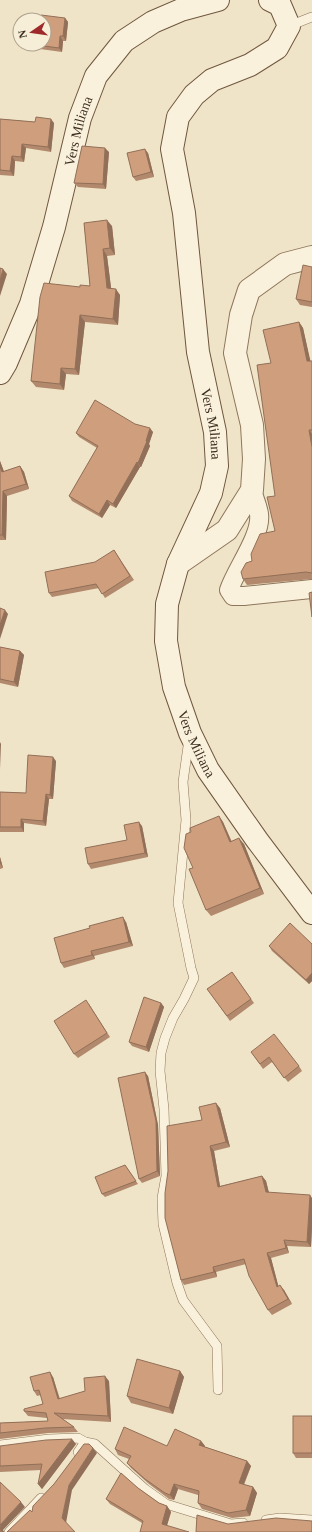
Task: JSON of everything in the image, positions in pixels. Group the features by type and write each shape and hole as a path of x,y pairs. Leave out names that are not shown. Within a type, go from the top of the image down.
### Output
{"main road":[{"name":"Vers Miliana","path":"0,373 6,363 31,304 54,227 80,118 96,76 124,41 153,22 181,10 218,0"},
{"path":"270,0 280,5 289,26"},
{"name":"Vers Miliana","path":"289,26 277,48 250,65 212,80 194,94 178,117 172,149 184,213 198,352 215,432 217,466 211,493 178,564 167,604 166,641 174,687 190,733 208,770 257,840 312,913"},
{"path":"178,564 227,530 252,490 254,459 252,425 235,353 241,315 249,290 285,264 312,257"}],"street":[{"path":"252,490 259,514 258,530 232,580 229,590 233,596 244,596 312,589"}],"lane":[{"path":"289,26 312,17"},
{"path":"190,733 183,782 186,820 178,903 189,961 194,978 173,1018 161,1053 160,1070 164,1109 166,1176 162,1198 163,1224 177,1283 183,1300 217,1346 218,1390"},
{"path":"0,1445 78,1438 85,1442 95,1444 145,1489 166,1504 231,1524 280,1518 312,1520"},
{"path":"72,1461 85,1442"},
{"path":"9,1532 48,1492"}],"building":[{"path":"52,16 65,18 63,36 60,36 59,48 52,47"},
{"path":"36,117 51,119 48,147 22,144 21,157 12,156 10,171 0,170 0,119 35,122"},
{"path":"82,146 105,148 103,184 74,183"},
{"path":"145,149 151,172 133,177 127,153"},
{"path":"107,220 110,248 103,249 107,288 116,289 113,319 80,315 75,369 61,368 60,384 31,381 40,297 44,283 80,287 80,285 90,286 84,223"},
{"path":"303,265 312,267 312,302 296,299"},
{"path":"0,268 3,269 0,281"},
{"path":"299,322 307,361 312,361 312,430 309,430 312,447 312,573 306,572 243,579 241,572 246,563 252,561 251,554 260,534 275,531 267,497 275,496 257,365 271,363 263,330"},
{"path":"95,400 135,424 150,428 147,441 138,463 137,462 113,504 107,500 99,514 69,496 98,446 76,433"},
{"path":"0,466 2,472 20,466 26,484 3,491 2,535 0,535"},
{"path":"114,550 130,576 102,594 96,584 49,593 45,572 95,562"},
{"path":"312,592 312,617 309,593"},
{"path":"0,608 5,610 0,625"},
{"path":"0,647 20,651 14,682 0,679"},
{"path":"28,755 53,757 50,795 46,794 43,821 21,819 21,827 0,827 0,792 26,793"},
{"path":"219,816 230,842 239,838 260,888 206,910 189,869 193,868 184,848 186,834 191,832 190,828"},
{"path":"139,822 145,853 88,864 85,848 127,840 124,825"},
{"path":"123,917 129,942 91,951 92,955 61,963 54,938 90,928 89,926"},
{"path":"290,923 312,944 312,973 306,980 269,946"},
{"path":"232,972 251,999 227,1016 207,989"},
{"path":"144,997 161,1003 146,1047 129,1042"},
{"path":"86,1000 107,1033 74,1054 54,1021"},
{"path":"274,1034 299,1066 284,1078 269,1057 260,1064 251,1052"},
{"path":"145,1072 156,1121 157,1171 139,1179 118,1078"},
{"path":"216,1103 226,1142 210,1146 218,1187 262,1176 266,1192 310,1195 307,1242 284,1240 286,1248 267,1253 277,1287 280,1285 288,1299 268,1310 249,1276 244,1259 213,1267 214,1272 181,1280 165,1218 165,1193 168,1171 167,1126 202,1120 199,1107"},
{"path":"125,1165 136,1181 102,1194 95,1177"},
{"path":"137,1359 180,1371 169,1408 127,1396"},
{"path":"50,1372 58,1399 85,1391 84,1378 105,1376 108,1416 54,1413 74,1427 45,1428 0,1433 0,1423 48,1421 46,1413 24,1411 24,1409 43,1404 39,1390 34,1391 30,1377"},
{"path":"293,1416 312,1416 312,1453 293,1453"},
{"path":"124,1427 167,1446 175,1429 201,1441 199,1445 247,1461 239,1483 253,1487 246,1510 228,1513 198,1503 199,1491 174,1484 170,1495 165,1493 145,1479 127,1463 131,1456 115,1449"},
{"path":"72,1439 38,1484 42,1464 0,1466 0,1446 46,1440"},
{"path":"84,1444 89,1444 93,1448 69,1485 62,1518 75,1532 7,1532 30,1510 32,1512 33,1506 54,1484"},
{"path":"121,1473 138,1488 159,1503 167,1506 162,1524 189,1532 140,1532 143,1521 106,1499"},
{"path":"0,1482 21,1502 0,1525"},
{"path":"197,1515 228,1524 276,1518 312,1521 312,1532 196,1532"}]}
